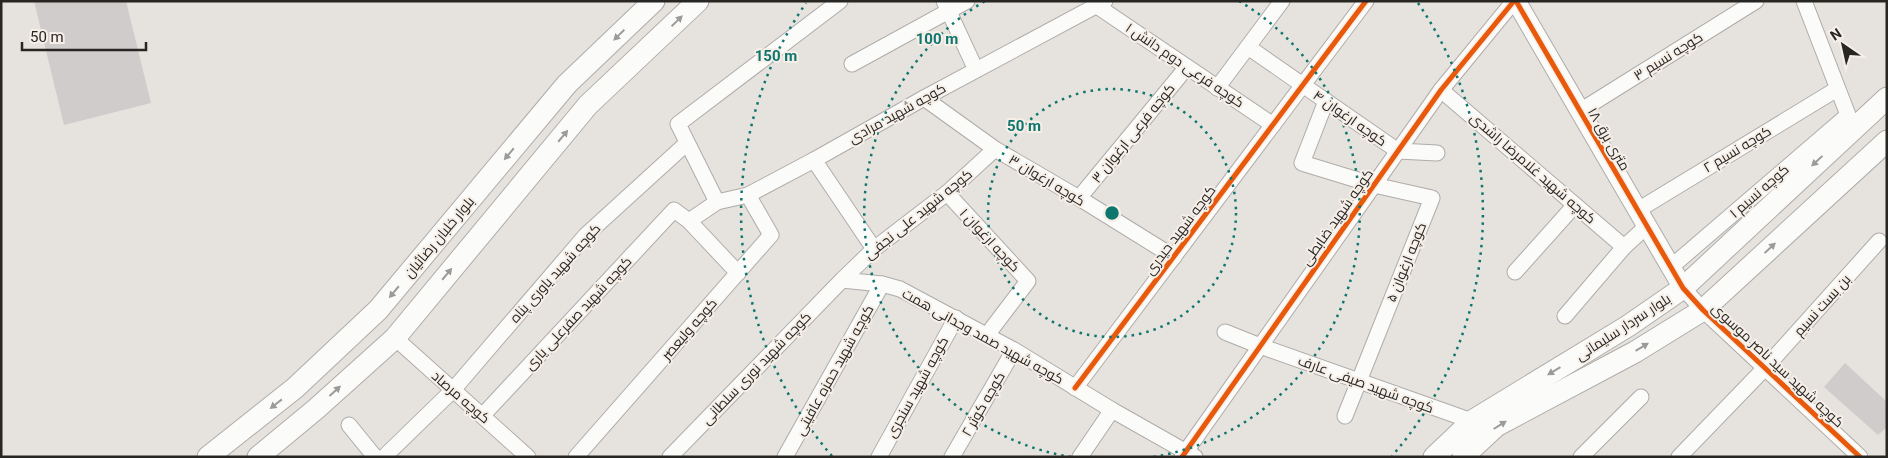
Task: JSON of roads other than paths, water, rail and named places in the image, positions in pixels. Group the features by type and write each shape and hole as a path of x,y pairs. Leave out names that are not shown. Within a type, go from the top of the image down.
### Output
{"main road":[{"name":"بلوار خلبان رضائیان","path":"208,457 295,388 371,317 567,84 654,1"},
{"path":"258,457 316,409 394,338 588,105 698,1"},
{"name":"بلوار سردار سلیمانی","path":"1434,457 1472,421 1628,326 1683,288 1887,98"},
{"name":"بلوار سردار سلیمانی","path":"1463,457 1496,426 1635,352 1703,310 1887,141"},
{"path":"371,317 394,338"}],"street":[{"path":"717,202 678,124 840,1"},
{"path":"852,64 946,6 967,1"},
{"path":"1217,88 1282,1"},
{"name":"کوچه شهید حیدری","path":"1075,388 1366,1"},
{"name":"کوچه شهید ضابطی","path":"1187,455 1260,346 1441,90 1515,1"},
{"name":"۱۸ متری برق","path":"1515,1 1683,288"},
{"name":"کوچه نسیم ۳","path":"1580,111 1756,1"},
{"path":"1804,1 1837,89"},
{"name":"کوچه فرعی دوم دانش ۱","path":"1101,3 1187,67 1273,125"},
{"name":"کوچه شهید مرادی","path":"689,221 717,202 748,195 1101,3"},
{"path":"946,6 976,70"},
{"name":"کوچه ارغوان ۴","path":"1248,47 1398,151"},
{"name":"کوچه فرعی ارغوان ۳","path":"1079,198 1187,67"},
{"name":"کوچه نسیم ۱","path":"1671,267 1848,115 1837,89"},
{"name":"کوچه نسیم ۲","path":"1638,210 1837,89"},
{"name":"کوچه شهید غلامرضا راشدی","path":"1441,90 1624,247"},
{"name":"کوچه ارغوان ۳","path":"924,98 995,149 1174,257"},
{"path":"1326,101 1302,163 1374,185"},
{"name":"کوچه شهید یاوری پناه","path":"384,457 453,390 586,235 687,143"},
{"name":"کوچه شهید علی نجفی","path":"842,280 874,249 947,193 995,149"},
{"path":"1398,151 1438,153"},
{"path":"814,160 874,249"},
{"name":"کوچه ارغوان ۵","path":"1358,381 1432,198 1374,185"},
{"name":"کوچه ارغوان ۱","path":"947,193 1028,281 987,335"},
{"name":"کوچه ولیعصر","path":"576,457 771,236 748,195"},
{"path":"1515,272 1575,205"},
{"name":"کوچه شهید صفرعلی یاری","path":"483,415 674,210 689,221"},
{"path":"689,221 738,273"},
{"path":"1565,316 1624,247 1647,226"},
{"name":"بن بست نسیم","path":"1679,457 1764,369 1879,241"},
{"name":"کوچه شهید صمد وجدانی همت","path":"842,280 882,284 900,289 1014,350 1187,455"},
{"name":"کوچه شهید نوری سلطانی","path":"670,457 842,280"},
{"name":"کوچه شهید حمزه عافیتی","path":"785,457 882,284"},
{"name":"کوچه شهید سید ناصر موسوی","path":"1683,288 1764,369 1860,457"},
{"name":"کوچه شهید سنجری","path":"879,457 956,318"},
{"name":"کوچه شهید صیفی عارف","path":"1224,332 1472,421"},
{"name":"کوچه مرصاد","path":"394,338 483,415 528,457"},
{"name":"کوچه کوثر ۲","path":"952,457 1014,350"},
{"path":"1345,416 1358,381"},
{"path":"1590,454 1641,397"},
{"path":"1080,457 1112,410"},
{"path":"349,425 376,457"}]}
